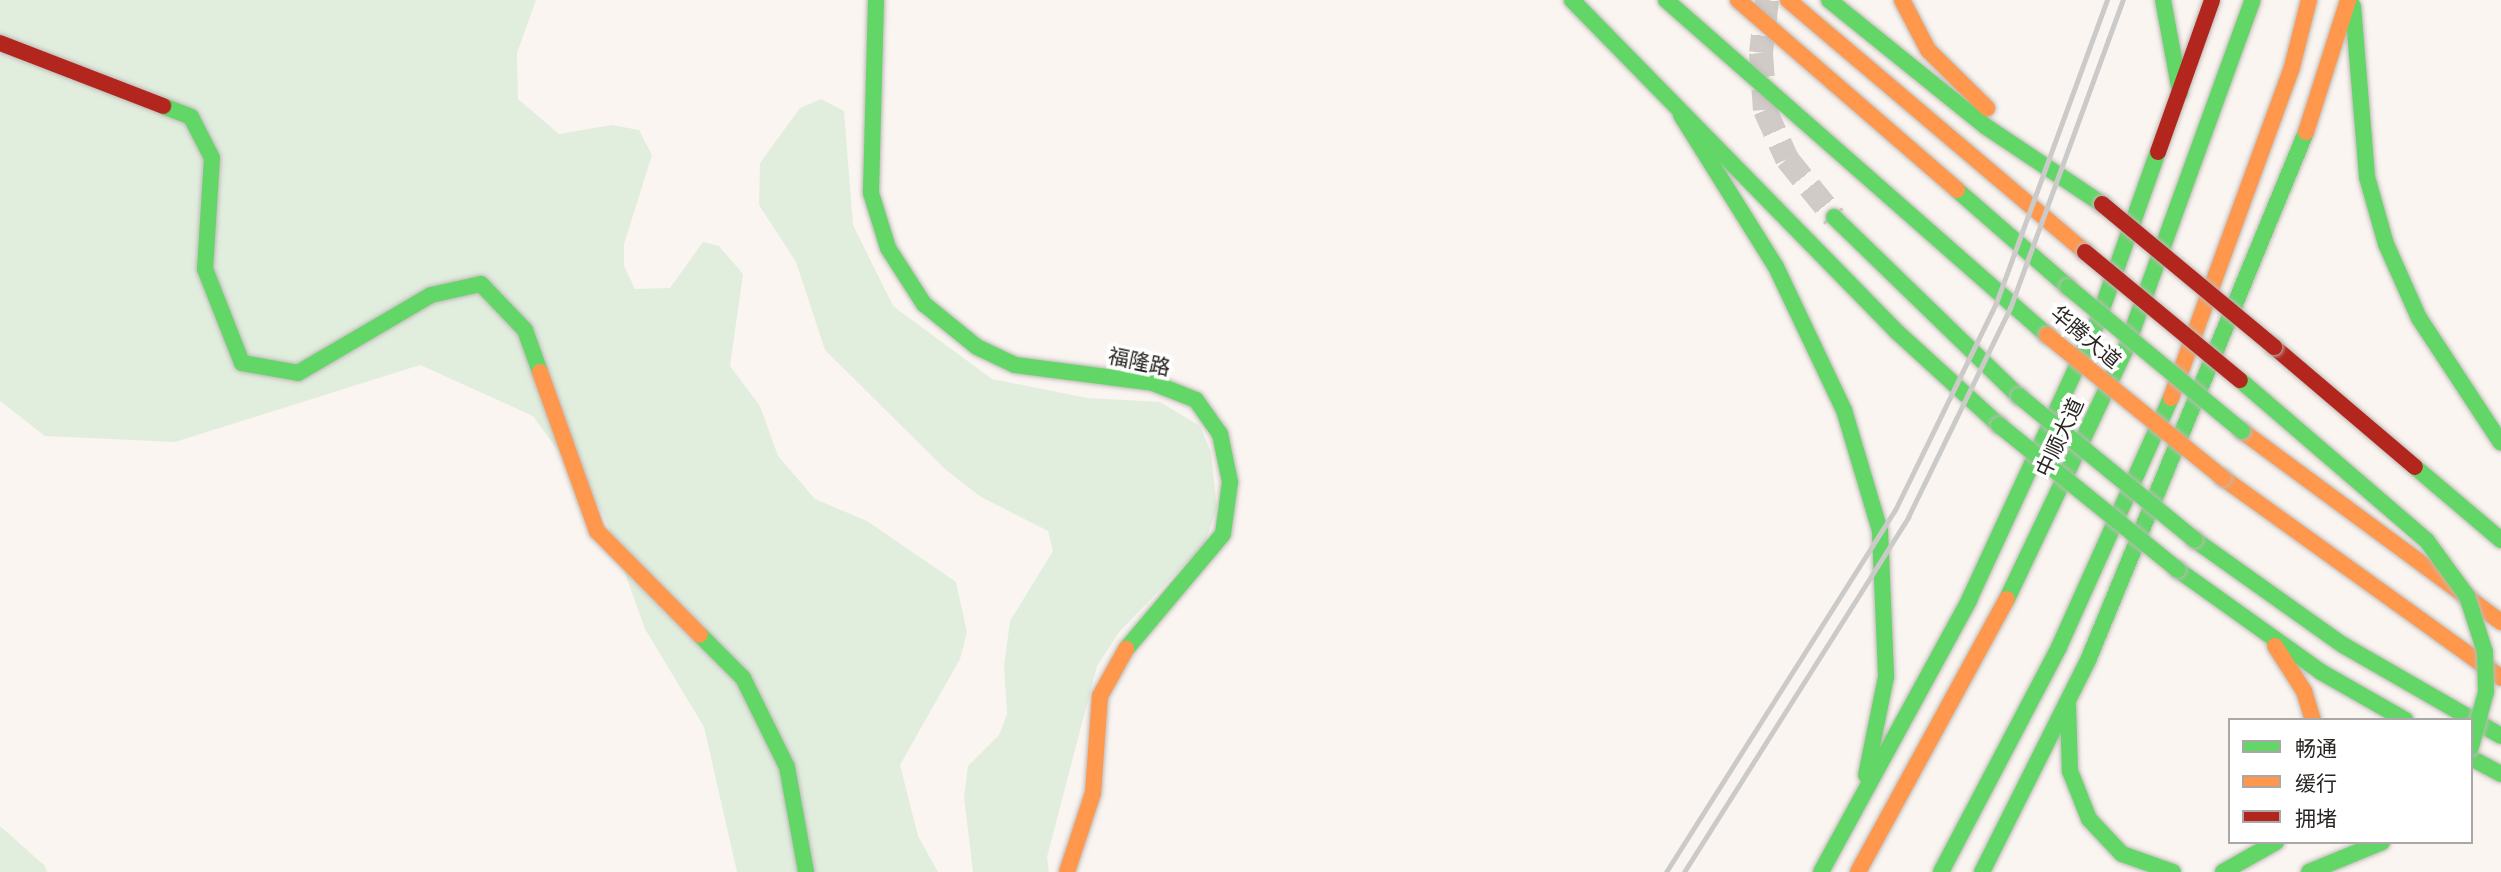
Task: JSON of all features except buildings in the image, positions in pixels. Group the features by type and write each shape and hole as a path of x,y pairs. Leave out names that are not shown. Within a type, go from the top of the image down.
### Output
{"main road":[{"name":"福隆路","path":"876,0 871,193 888,248 924,304 977,347 1015,365 1153,383 1196,400 1220,434 1230,482 1223,534 1123,653 1100,696 1093,793 1066,872"},
{"path":"1572,0 1681,115 1999,425 2178,570 2267,633 2402,718"},
{"name":"华腾大道","path":"1666,0 2047,335 2223,478 2501,678"},
{"name":"华腾大道","path":"1738,0 2068,287 2242,431 2501,622"},
{"path":"1788,0 2085,252 2344,465 2427,541 2467,596 2485,652 2486,692 2473,740"},
{"path":"1829,0 1986,126 2078,185"},
{"path":"1902,0 1928,50 1953,78 2501,540"},
{"path":"2163,0 2180,93"},
{"path":"1821,872 1969,600 2097,323 2212,0"},
{"name":"中顺大道","path":"1858,872 1998,619 2126,348 2253,0"},
{"path":"1941,872 2059,647 2175,388 2292,67 2309,0"},
{"path":"2351,0 2367,177 2386,244 2419,318 2501,443"},
{"path":"1982,872 2067,703 2203,391 2326,80 2351,0"},
{"path":"0,43 191,117 212,158 205,269 242,363 298,373 431,295 481,284 525,330 597,531 743,678 787,766 806,872"},
{"path":"1681,115 1776,267 1844,410 1880,531 1886,677 1861,802"},
{"path":"1834,217 2019,396 2195,540 2343,645 2470,718"},
{"path":"2267,633 2304,691 2312,718"},
{"path":"2067,703 2070,771 2089,819 2122,854 2173,872"},
{"path":"2473,720 2501,736"},
{"path":"2473,759 2497,773"},
{"path":"2223,872 2272,844"},
{"path":"2309,872 2377,844"}],"green space":[{"path":"0,0 536,0 517,53 518,99 559,134 612,125 639,130 652,155 624,244 624,266 635,289 670,288 703,242 719,246 743,274 730,366 760,406 778,456 815,499 867,521 956,582 967,632 960,659 900,765 918,836 938,872 737,872 704,727 645,629 604,515 533,416 420,365 175,442 45,436 0,401"},
{"path":"821,99 844,111 853,225 893,306 992,379 1087,398 1160,402 1200,426 1211,452 1217,508 1205,543 1120,631 1097,666 1047,857 1049,872 973,872 964,797 968,766 999,735 1007,714 1004,666 1010,621 1053,551 1048,531 981,497 945,469 825,350 796,262 759,205 760,163 800,108"},
{"path":"0,826 45,866 47,872 0,872"}],"tunnel":[{"path":"1767,0 1761,53 1765,110 1787,159 1834,217"}],"railway":[{"path":"1666,872 1895,510 1996,303 2107,0"},
{"path":"1684,872 1908,517 2010,308 2123,0"}],"traffic: fast":[{"path":"876,0 871,193 888,248 924,304 977,347 1015,365 1153,383 1196,400 1220,434 1230,482 1223,534 1126,649"},
{"path":"1572,0 1896,331 1999,425"},
{"path":"1666,0 2047,335"},
{"path":"1829,0 1985,126 2102,204"},
{"path":"2163,0 2180,92"},
{"path":"2007,599 2126,348 2253,0"},
{"path":"2353,6 2367,177 2386,244 2419,318 2501,443"},
{"path":"163,106 191,117 212,158 205,269 242,363 298,373 431,295 481,284 525,330 540,372"},
{"path":"1681,115 1776,267 1844,410 1880,531 1886,677 1866,775"},
{"path":"1982,872 2089,658 2306,132"},
{"path":"1821,872 1969,600 2097,323 2158,152"},
{"path":"1957,190 2068,287"},
{"path":"1834,217 2019,396"},
{"path":"2068,287 2242,431"},
{"path":"2240,380 2427,541 2467,596 2485,652 2486,692 2473,740"},
{"path":"2019,396 2195,540"},
{"path":"1941,872 2059,647 2171,398"},
{"path":"1999,425 2178,570"},
{"path":"2415,467 2501,540"},
{"path":"2195,540 2343,645 2470,718"},
{"path":"2178,570 2321,672 2402,718"},
{"path":"700,635 743,678 787,767 806,872"},
{"path":"2068,705 2070,771 2089,819 2122,854 2173,872"},
{"path":"2473,720 2501,736"},
{"path":"2473,759 2501,774"},
{"path":"2223,872 2272,844"},
{"path":"2309,872 2377,844"}],"traffic: slow":[{"path":"1738,0 1957,190"},
{"path":"1788,0 2085,252"},
{"path":"1902,0 1928,50 1987,108"},
{"path":"2171,398 2292,67 2309,0"},
{"path":"2306,132 2348,0"},
{"path":"2047,335 2223,478"},
{"path":"540,372 597,531 700,635"},
{"path":"2242,431 2501,622"},
{"path":"2223,478 2501,678"},
{"path":"1858,872 2007,599"},
{"path":"2275,646 2304,691 2312,718"},
{"path":"1067,872 1093,793 1100,696 1126,649"}],"traffic: jam":[{"path":"2158,152 2212,0"},
{"path":"0,43 163,106"},
{"path":"2102,204 2274,347"},
{"path":"2085,252 2240,380"},
{"path":"2274,347 2415,467"}]}
